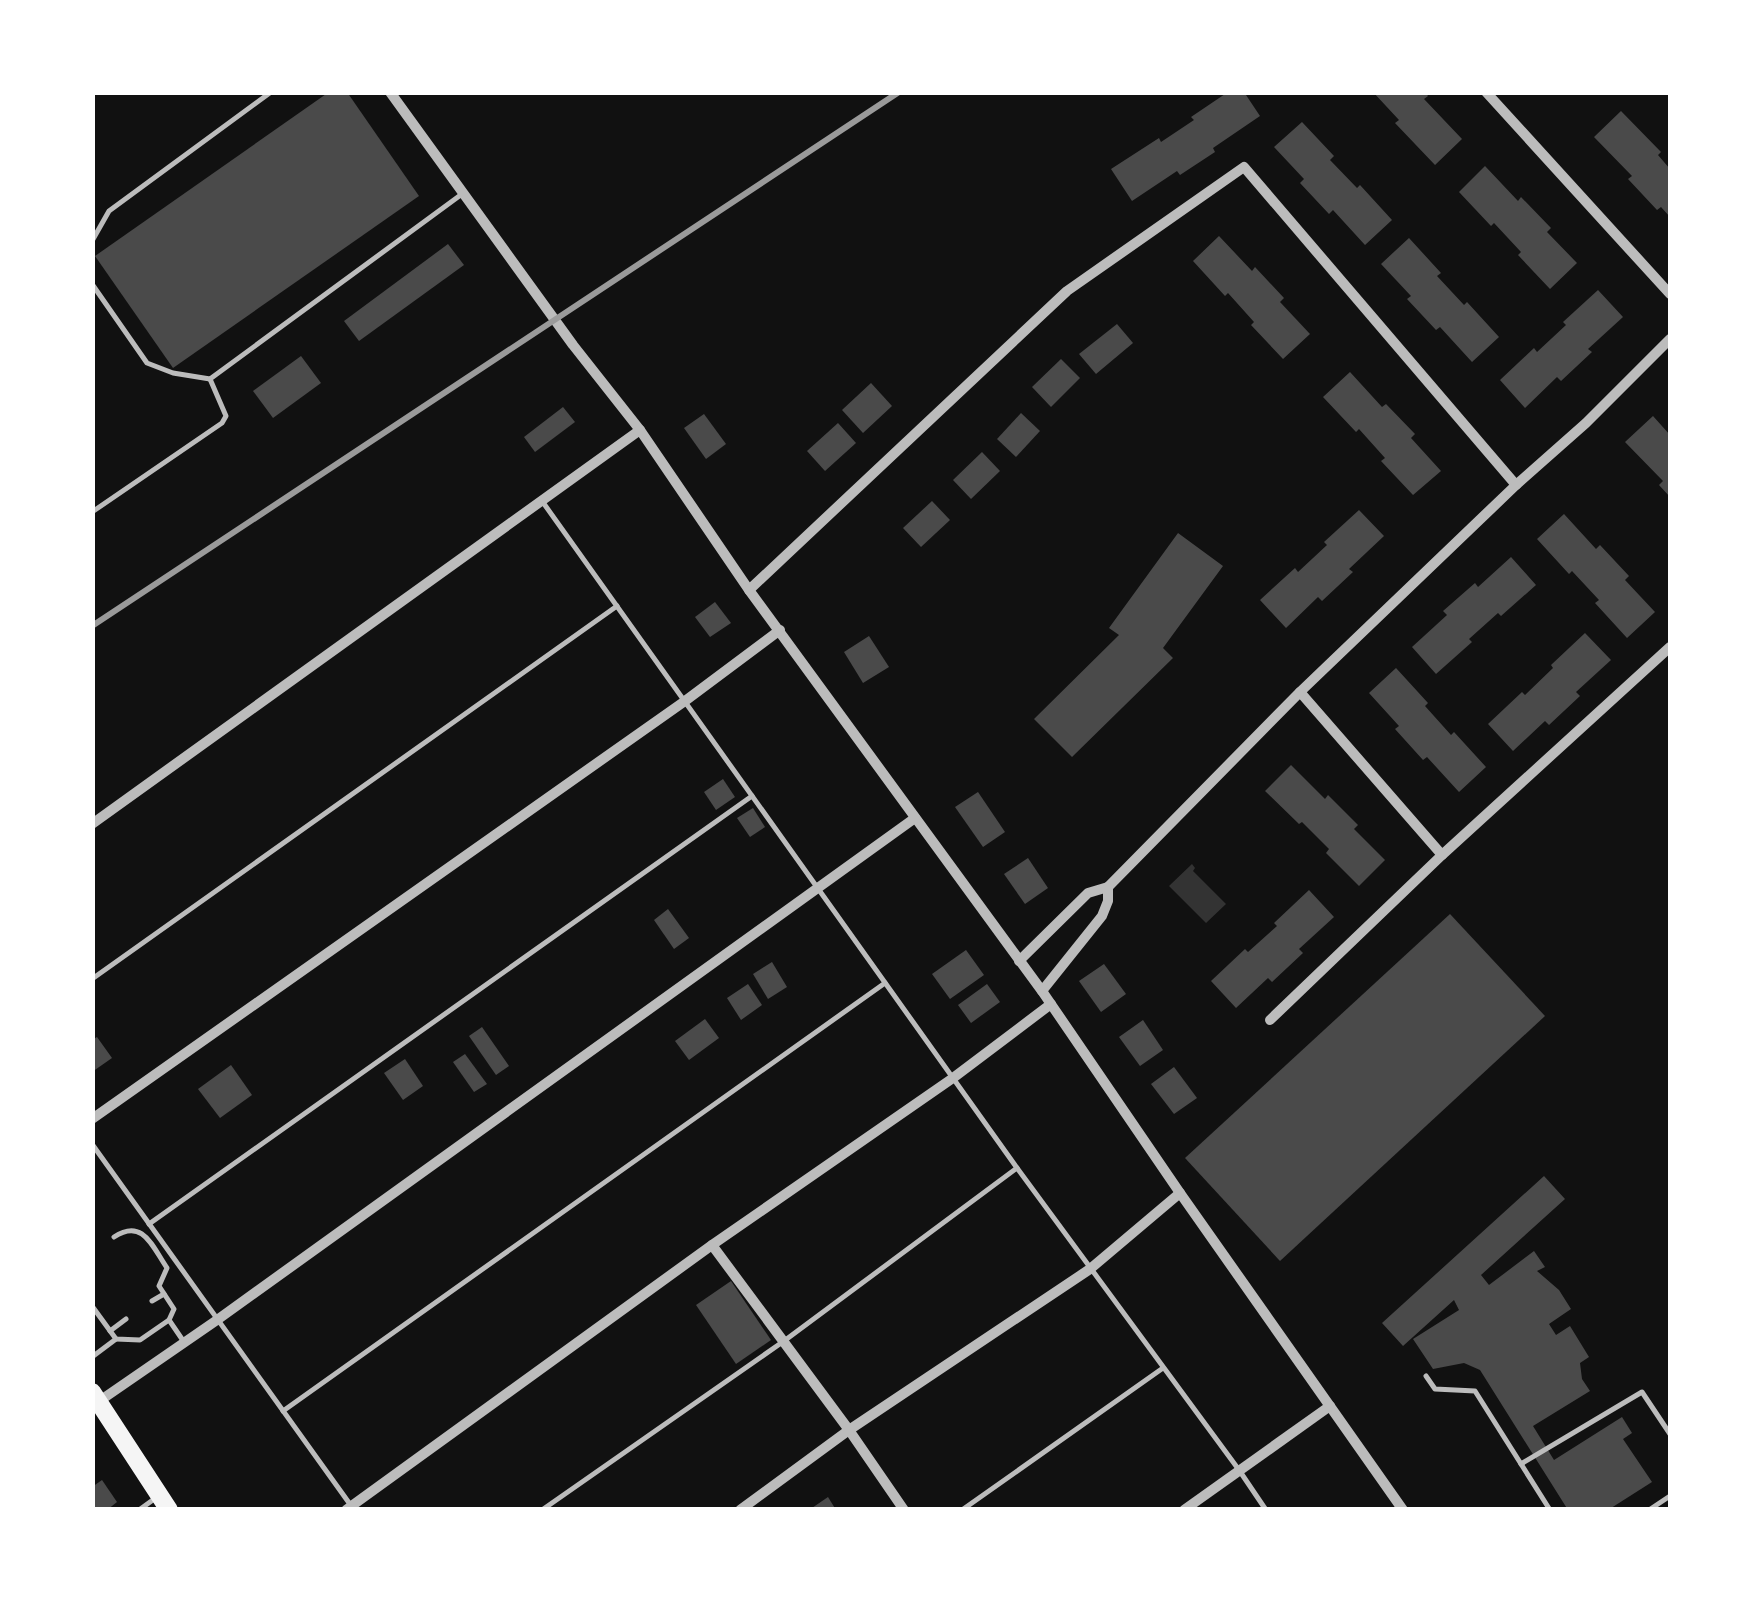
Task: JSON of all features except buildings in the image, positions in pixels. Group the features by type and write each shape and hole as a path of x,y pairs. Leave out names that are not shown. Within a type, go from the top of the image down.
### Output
{"main road":[{"path":"95,1400 164,1502"}],"street":[{"path":"390,92 573,345 640,430 750,590 1042,991 1403,1510"},
{"path":"1486,92 1670,294"},
{"path":"750,590 1067,291 1244,167 1516,484"},
{"path":"1019,961 1088,893 1108,887 1300,692 1670,339"},
{"path":"92,824 640,430"},
{"path":"92,1119 780,630"},
{"path":"1270,1020 1442,855 1670,648"},
{"path":"1300,692 1442,855"},
{"path":"95,1400 218,1320 915,818"},
{"path":"1042,991 1102,916 1108,887"},
{"path":"350,1508 712,1245 954,1078 1051,1004"},
{"path":"740,1510 849,1430 1090,1269 1180,1193"},
{"path":"712,1245 904,1510"},
{"path":"1184,1510 1330,1406"}],"lane":[{"path":"92,240 109,211 270,92"},
{"path":"92,284 148,364 173,374 210,379 462,194"},
{"path":"92,512 222,423 226,416 210,379"},
{"path":"542,500 1016,1168 1266,1510"},
{"path":"92,980 617,606"},
{"path":"149,1224 752,796"},
{"path":"283,1410 886,983"},
{"path":"92,1144 350,1508"},
{"path":"542,1510 784,1342 1016,1168"},
{"path":"92,1358 116,1339 140,1340 168,1320 174,1309 159,1286 167,1268 142,1232 134,1228 114,1237"},
{"path":"152,1301 164,1294"},
{"path":"92,1306 96,1317 116,1339"},
{"path":"110,1331 126,1319"},
{"path":"168,1320 184,1342"},
{"path":"962,1510 1163,1368"},
{"path":"1426,1376 1435,1389 1475,1391 1550,1510"},
{"path":"1521,1464 1642,1392 1670,1434"},
{"path":"1650,1510 1670,1496"},
{"path":"139,1510 164,1502"}],"shaded area":[{"path":"1192,864 1193,871 1226,904 1206,923 1169,886"}],"railway":[{"path":"92,626 899,92"}]}
